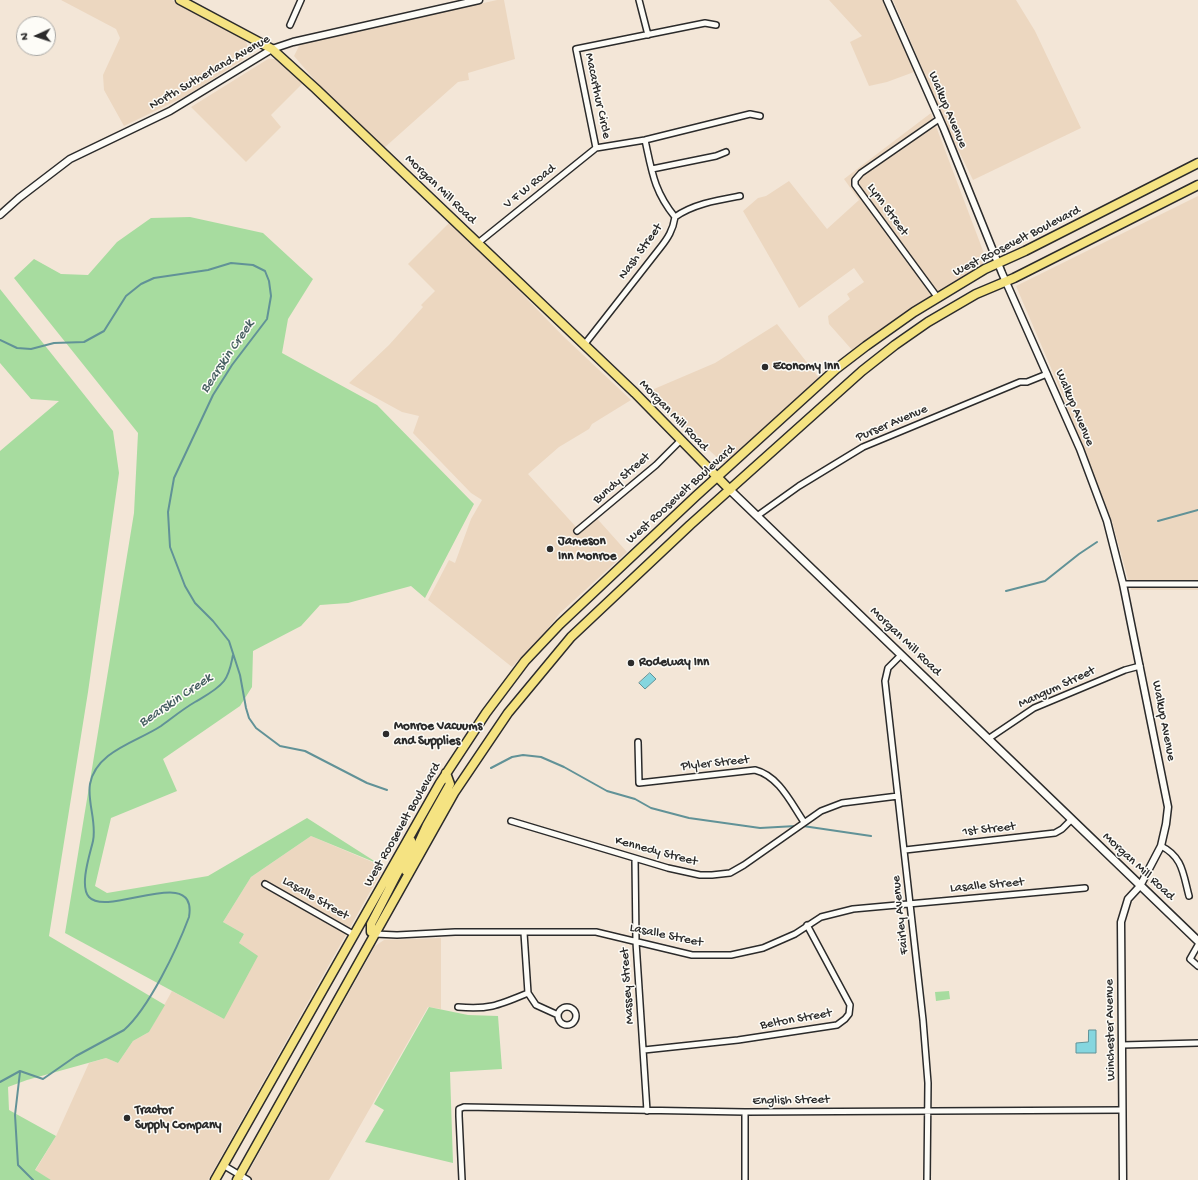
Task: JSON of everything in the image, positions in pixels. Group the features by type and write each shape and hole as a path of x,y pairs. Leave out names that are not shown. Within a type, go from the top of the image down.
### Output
{"main road":[{"name":"Morgan Mill Road","path":"180,0 230,25 272,49 316,89 584,344 730,490 1198,942"},
{"name":"West Roosevelt Boulevard","path":"215,1180 353,934 446,773 486,713 525,661 581,603 836,369 914,312 985,269 1025,251 1198,163"},
{"path":"239,1178 454,793 508,713 571,637 649,562 862,371 895,345 928,322 970,298 1198,185"},
{"path":"401,888 415,848 450,784 446,773"},
{"path":"375,934 371,932 371,924 398,872 419,820"}],"street":[{"path":"290,25 301,0"},
{"name":"North Sutherland Avenue","path":"0,215 31,188 70,159 170,111 272,49 293,42 479,0"},
{"path":"639,0 648,35"},
{"name":"Walkup Avenue","path":"887,0 939,119 998,263 1080,451 1107,521 1123,584 1166,797 1166,824 1161,846 1140,886"},
{"name":"Macarthur Circle","path":"716,25 705,22 576,49 596,148 645,140 750,114 760,116"},
{"name":"Lynn Street","path":"938,298 855,185 855,180 860,173 939,119"},
{"name":"Nash Street","path":"584,344 670,235 675,217 662,201 655,184 645,140"},
{"name":"V F W Road","path":"478,243 596,148"},
{"path":"652,169 716,156 726,152"},
{"path":"675,217 681,212 713,201 740,196"},
{"name":"Purser Avenue","path":"757,516 799,486 863,447 1020,382 1027,382 1047,374"},
{"name":"Bundy Street","path":"577,531 656,465 680,441"},
{"path":"1123,584 1198,584"},
{"name":"Fairley Avenue","path":"901,655 891,664 885,674 905,850 928,1083 927,1180"},
{"name":"Mangum Street","path":"988,739 1034,708 1125,670 1140,666"},
{"name":"Plyler Street","path":"638,742 639,783 755,770 763,772 776,782 804,822"},
{"name":"Kennedy Street","path":"511,821 668,868 700,875 730,873 766,850 804,822 821,811 836,804 898,796"},
{"name":"1st Street","path":"905,850 1055,833 1062,829 1071,820"},
{"path":"1161,846 1176,855 1180,863 1189,896"},
{"name":"Massey Street","path":"635,858 636,942 647,1111"},
{"name":"Lasalle Street","path":"265,884 353,934"},
{"name":"Winchester Avenue","path":"1123,1180 1121,922 1128,899 1140,886"},
{"name":"Lasalle Street","path":"375,934 397,935 455,932 596,932 692,955 731,955 763,948 795,934 821,916 834,913 910,904 1085,888"},
{"name":"Belton Street","path":"644,1050 809,1031 837,1025 845,1019 849,1014 850,1004 807,925"},
{"path":"524,933 528,993 536,1005 558,1015"},
{"path":"1198,945 1190,959 1198,966"},
{"path":"458,1007 485,1009 497,1006 528,993"},
{"path":"1122,1045 1198,1043"},
{"name":"English Street","path":"462,1180 459,1109 464,1107 745,1112 1122,1110"},
{"path":"745,1112 745,1180"},
{"path":"224,1165 239,1178 248,1180"}],"shaded area":[{"path":"61,0 172,0 244,37 248,47 244,59 213,79 186,96 124,126 104,90 103,75 120,38 116,29"},
{"path":"497,0 504,0 515,59 468,73 469,80 458,82 384,148 319,85 294,56 300,44"},
{"path":"829,0 885,0 914,72 887,82 869,86 850,42 862,36"},
{"path":"893,0 1016,0 1035,31 1081,128 973,180 949,131"},
{"path":"268,59 276,59 303,83 271,115 281,127 246,162 191,107"},
{"path":"931,113 985,256 982,267 944,288 897,319 853,351 829,324 828,316 850,299 847,294 864,282 854,268 799,308 743,211 758,198 766,196 789,181 827,229 859,200 844,179"},
{"path":"1198,196 1198,590 1131,590 1112,521 1063,396 1016,286"},
{"path":"451,221 563,336 631,400 592,424 589,429 559,447 528,474 576,527 593,514 627,552 560,613 542,636 512,667 428,600 449,560 455,563 471,519 482,500 471,493 413,433 419,416 402,412 349,383 389,345 423,307 421,305 435,291 408,264"},
{"path":"777,324 819,378 726,462 722,462 660,405 653,396 654,389 715,363"},
{"path":"311,836 384,867 208,1180 51,1180 35,1171 56,1136 89,1063 106,1058 118,1063 133,1041 149,1032 172,991 224,1019 239,943 244,934 223,922 251,877"},
{"path":"441,938 441,1009 428,1007 329,1180 244,1180 375,946 384,940"}],"green space":[{"path":"190,217 263,233 313,279 288,319 282,353 377,405 474,504 425,598 411,586 348,603 320,605 301,626 253,651 252,687 240,706 163,759 177,791 111,818 95,886 107,893 208,876 307,818 379,864 311,836 251,877 223,922 244,934 239,943 258,956 224,1019 65,933 134,513 138,433 14,278 34,259 61,274 88,275 117,242 151,218"},
{"path":"0,289 113,431 119,473 88,692 49,936 165,1005 149,1032 133,1041 118,1063 106,1058 27,1080 8,1087 9,1110 56,1136 35,1170 51,1180 0,1180 0,451 59,401 31,399 0,363"},
{"path":"949,991 950,999 936,1001 935,992"},
{"path":"429,1007 468,1015 498,1016 502,1069 450,1072 453,1163 365,1142 384,1110 374,1104"}],"water":[{"path":"650,673 656,679 645,689 639,683"},
{"path":"1089,1030 1096,1030 1096,1053 1076,1053 1076,1043 1088,1042"}],"waterway":[{"name":"Bearskin Creek","path":"0,340 17,348 31,349 54,343 84,342 104,331 126,296 141,284 154,278 208,270 231,263 253,265 265,271 269,281 271,296 267,319 232,365 213,395 174,478 168,512 170,547 185,586 195,603 213,621 229,641 240,675 249,718 256,728 280,746 305,751 367,783 387,790"},
{"path":"1158,521 1198,510"},
{"path":"1006,591 1045,581 1079,554 1097,542"},
{"name":"Bearskin Creek","path":"0,1082 20,1071 43,1079 76,1056 124,1030 143,1008 170,961 189,917 188,901 180,894 166,892 114,901 99,902 89,897 86,892 86,870 94,834 89,791 90,784 100,763 109,755 161,726 218,687 228,675 233,655"},
{"path":"491,768 512,757 523,755 541,757 564,767 607,791 635,799 651,808 689,818 760,828 796,826"},
{"path":"803,826 871,836"},
{"name":"Bearskin Creek","path":"20,1072 15,1115 18,1165 33,1180"}],"place":[{"name":"Economy Inn","path":"765,367"},
{"name":"Jameson Inn Monroe","path":"550,549"},
{"name":"Rodeway Inn","path":"631,663"},
{"name":"Monroe Vacuums and Supplies","path":"386,734"},
{"name":"Tractor Supply Company","path":"127,1118"}]}
